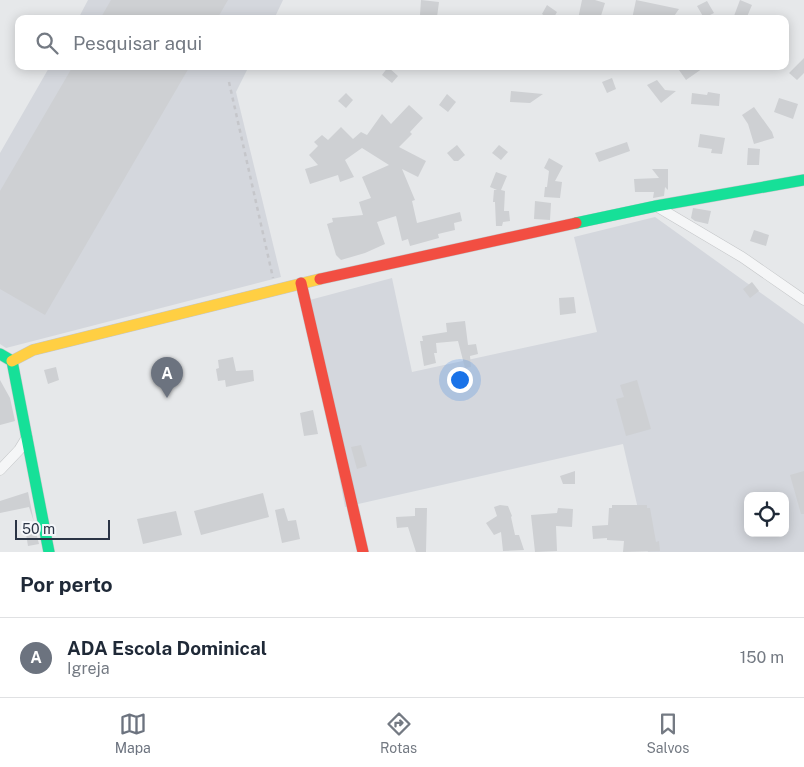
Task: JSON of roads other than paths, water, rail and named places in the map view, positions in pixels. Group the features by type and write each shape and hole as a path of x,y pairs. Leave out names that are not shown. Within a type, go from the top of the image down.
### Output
{"street":[{"path":"12,361 33,350 301,283 656,206 804,180"},
{"path":"656,206 742,257 804,300"},
{"path":"301,283 364,552"},
{"path":"0,354 12,361 49,552"},
{"path":"0,470 19,450 27,437"}],"place":[{"name":"ADA Escola Dominical","path":"167,398"}]}
